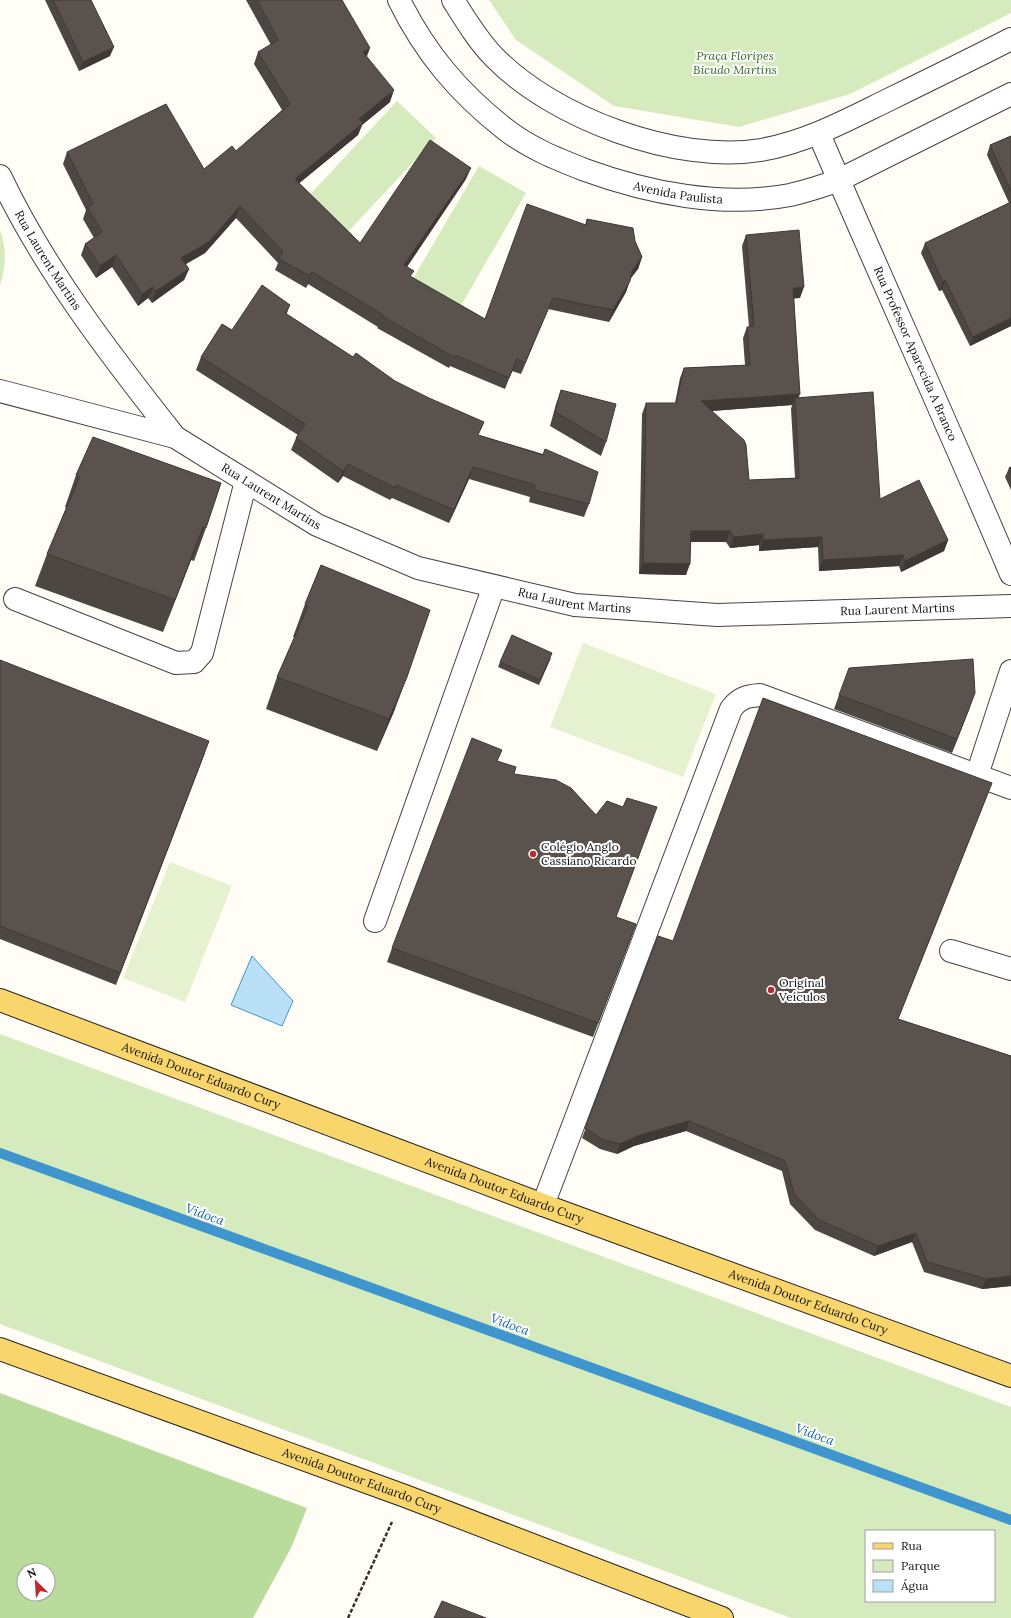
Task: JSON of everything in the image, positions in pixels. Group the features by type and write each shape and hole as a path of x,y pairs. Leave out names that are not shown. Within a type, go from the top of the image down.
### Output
{"main road":[{"name":"Avenida Doutor Eduardo Cury","path":"0,1000 543,1205 1011,1376"},
{"name":"Avenida Doutor Eduardo Cury","path":"0,1349 405,1496 722,1618"}],"street":[{"name":"Avenida Paulista","path":"399,0 440,68 459,88 506,130 535,149 566,163 609,179 644,189 679,195 717,198 757,198 789,195 839,180 1011,94"},
{"path":"454,0 466,21 494,57 528,86 557,104 605,127 631,136 661,144 702,150 734,152 760,150 819,134 1011,39"},
{"name":"Rua Professor Aparecida A Branco","path":"819,134 1011,574"},
{"name":"Rua Laurent Martins","path":"0,176 18,214 48,262 125,374 175,437"},
{"name":"Rua Laurent Martins","path":"0,391 175,437 317,525 418,568 575,605 717,615 1011,606"},
{"path":"14,599 176,664 194,662 202,653 246,481"},
{"path":"375,921 494,586"},
{"path":"977,775 1011,671"},
{"path":"543,1205 731,709 737,701 748,696 760,695 1011,788"},
{"path":"951,951 1011,969"}],"path":[{"path":"348,1618 405,1496"}],"green space":[{"name":"Praça Floripes Bicudo Martins","path":"489,0 1011,0 1011,13 850,94 739,127 614,106 516,40"},
{"path":"397,101 436,138 344,236 305,200"},
{"path":"479,166 526,193 459,309 411,282"},
{"path":"0,230 4,244 5,258 4,272 0,286"},
{"path":"583,643 716,694 683,777 550,727"},
{"path":"170,862 232,886 185,1002 123,978"},
{"path":"0,1034 1011,1407 1011,1618 791,1618 0,1324"},
{"path":"0,1393 307,1508 292,1546 253,1618 0,1618"}],"water":[{"path":"252,956 293,1001 282,1026 231,1005"}],"building":[{"path":"53,0 91,0 114,47 83,62"},
{"path":"257,0 342,0 370,48 363,52 394,90 359,119 363,123 295,179 360,243 430,140 471,168 404,265 414,271 410,276 485,319 527,204 586,225 587,219 633,228 635,241 642,257 632,271 630,281 613,310 553,298 525,363 517,359 509,378 455,355 454,357 382,316 383,315 312,272 310,276 279,259 283,252 240,206 209,242 181,258 189,269 156,291 153,287 142,294 116,255 100,266 85,244 102,232 87,207 93,204 67,152 166,104 204,169 232,146 236,151 290,104 258,52 278,40"},
{"path":"1011,136 1011,191 990,145"},
{"path":"1011,202 1011,318 973,337 945,280 943,282 925,243"},
{"path":"799,230 804,287 793,288 800,394 701,401 744,440 746,445 749,480 799,478 795,398 873,392 880,499 919,480 948,540 905,561 903,555 823,560 822,537 763,540 763,534 734,537 730,531 691,531 690,564 643,563 646,403 676,403 684,368 750,365 747,327 754,326 746,235"},
{"path":"262,285 290,305 285,313 353,357 356,353 395,381 429,398 484,422 478,435 543,455 545,449 598,472 589,504 534,490 535,485 473,467 454,510 396,485 395,488 348,464 343,471 296,438 305,424 201,357 222,324 232,330"},
{"path":"561,390 616,404 606,442 555,412"},
{"path":"93,437 221,483 206,528 203,527 175,600 47,554 80,476 76,475"},
{"path":"321,565 430,610 407,677 389,719 277,677 308,606 305,604"},
{"path":"512,635 552,653 540,680 500,662"},
{"path":"973,659 975,693 957,739 839,695 849,668"},
{"path":"0,660 209,741 120,973 0,926"},
{"name":"Original Veículos","path":"763,698 992,783 898,1019 1011,1056 1011,1276 986,1279 927,1262 916,1233 878,1246 819,1220 794,1194 785,1161 689,1121 637,1136 620,1144 603,1140 585,1128 658,936 673,941"},
{"name":"Colégio Anglo Cassiano Ricardo","path":"472,738 502,750 497,761 516,767 514,774 556,780 571,788 596,815 607,801 623,807 627,798 657,807 616,917 636,924 598,1023 392,948"},
{"path":"442,1601 486,1618 434,1618"}],"waterway":[{"name":"Vidoca","path":"0,1153 1011,1520"}],"place":[{"name":"Colégio Anglo Cassiano Ricardo","path":"533,854"},
{"name":"Original Veículos","path":"771,990"}]}
